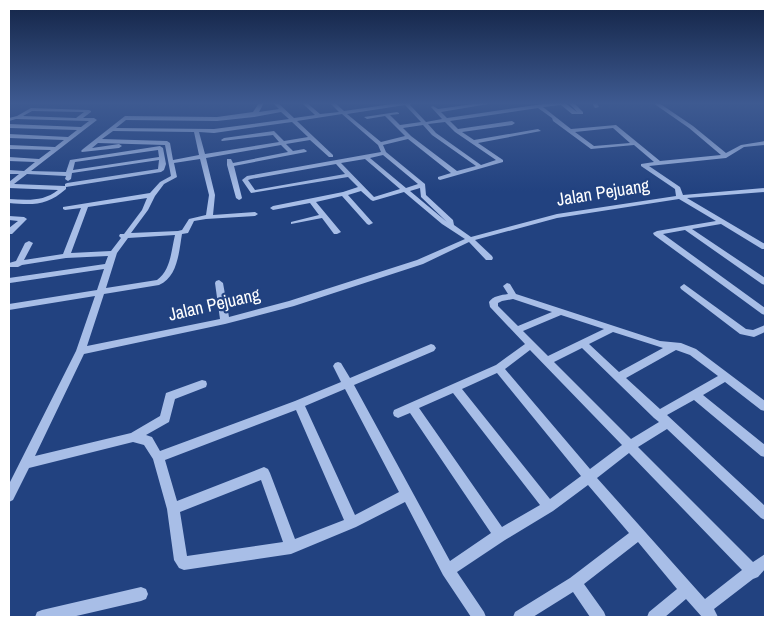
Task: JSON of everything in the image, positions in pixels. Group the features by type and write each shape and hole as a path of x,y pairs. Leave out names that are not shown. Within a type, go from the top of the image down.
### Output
{"street":[{"path":"9,185 78,132"},
{"path":"107,132 84,150 150,142"},
{"path":"196,132 212,195 208,217"},
{"path":"304,132 331,156"},
{"path":"366,132 380,144 384,153 423,185 424,196 450,221 451,226"},
{"path":"404,132 456,174"},
{"path":"432,132 481,167"},
{"path":"440,178 502,160 459,132"},
{"path":"473,142 537,132"},
{"path":"573,132 594,148 633,144"},
{"path":"621,132 657,162"},
{"path":"697,132 726,156 743,146 765,142"},
{"path":"240,198 223,138 274,133 292,154"},
{"path":"9,136 69,139"},
{"path":"380,144 409,137"},
{"path":"171,162 310,138"},
{"path":"9,493 81,351 113,253 123,236 145,210 152,194 161,184 174,177 169,143 97,141"},
{"path":"757,144 765,148"},
{"path":"9,147 56,149"},
{"path":"9,185 66,186 161,170 162,158 160,148 72,161 66,186 56,196 42,203 9,201"},
{"path":"230,165 304,151"},
{"path":"350,175 253,192 245,180 249,177 384,153"},
{"name":"Jalan Pejuang","path":"81,351 225,321 291,304 420,262 468,240 557,216 680,198 678,188 642,166 657,162 726,156"},
{"path":"366,157 444,223 477,244 489,258"},
{"path":"9,172 70,173 162,158"},
{"path":"9,159 41,160"},
{"path":"337,162 375,199 423,185"},
{"path":"273,208 344,194 363,188"},
{"path":"680,198 765,190"},
{"path":"65,208 152,194"},
{"path":"344,194 369,223"},
{"path":"415,199 424,196"},
{"path":"680,198 765,247"},
{"path":"312,201 337,232"},
{"path":"66,256 85,206"},
{"path":"123,236 179,233 185,231 191,220 255,214"},
{"path":"293,223 323,216"},
{"path":"9,218 24,219 9,232"},
{"path":"722,222 657,233 765,312"},
{"path":"686,228 765,282"},
{"path":"9,307 159,282 166,278 171,266 179,233"},
{"path":"18,265 29,243"},
{"path":"9,265 66,256 113,253"},
{"path":"10,280 109,266"},
{"path":"219,283 225,321"},
{"path":"684,287 743,332 754,334 765,328"},
{"path":"753,572 493,304 510,291 559,312 660,344 675,346 693,352 765,407"},
{"path":"518,330 559,312"},
{"path":"547,361 612,329"},
{"path":"582,343 765,514"},
{"path":"398,413 499,368 531,345"},
{"path":"618,377 675,346"},
{"path":"158,457 299,404 431,348"},
{"path":"338,366 448,570 479,617"},
{"path":"499,368 590,478 707,613 765,560"},
{"path":"448,570 500,535 548,508 590,478 695,394 725,377"},
{"path":"25,464 133,437 165,419 170,396 202,384"},
{"path":"454,387 548,508"},
{"path":"695,394 765,452"},
{"path":"299,404 352,523"},
{"path":"412,406 500,535"},
{"path":"133,437 148,441 158,457 173,509 181,560 184,563 291,547 352,523 407,494"},
{"path":"173,509 264,473 291,547"},
{"path":"522,617 575,583 639,533"},
{"path":"575,583 599,617"},
{"path":"654,617 687,590"},
{"path":"42,617 141,594"}]}
